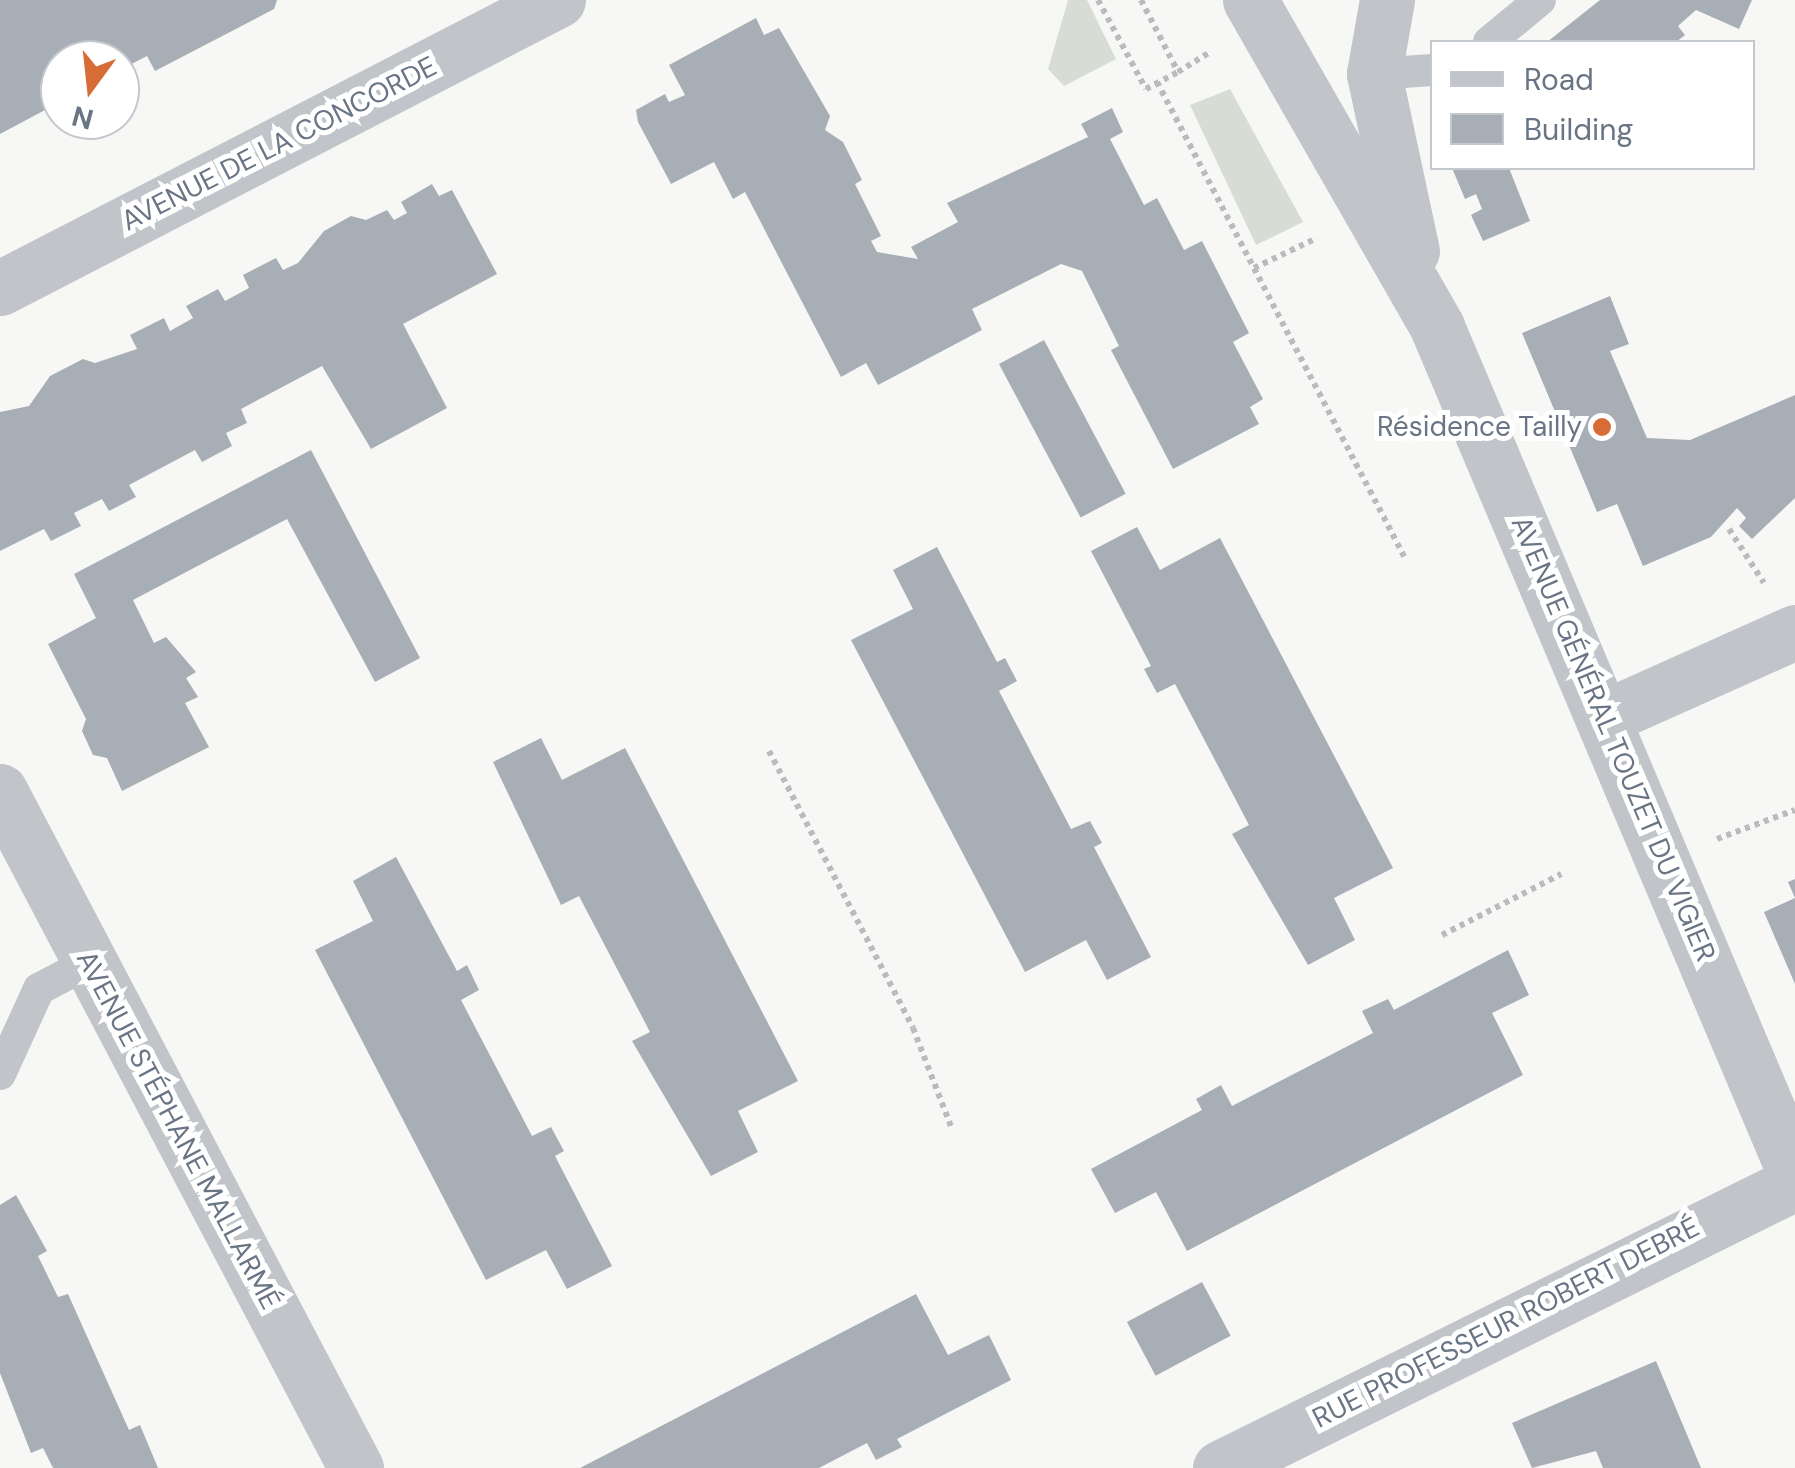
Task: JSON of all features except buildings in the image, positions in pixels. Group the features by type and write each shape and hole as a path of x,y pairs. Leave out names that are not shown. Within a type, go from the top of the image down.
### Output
{"street":[{"name":"AVENUE DE LA CONCORDE","path":"0,288 558,0"},
{"path":"1250,0 1426,307"},
{"path":"1386,0 1374,74 1426,307"},
{"name":"AVENUE GÉNÉRAL TOUZET DU VIGIER","path":"1426,307 1605,718 1795,1174"},
{"path":"1605,718 1783,612"},
{"name":"AVENUE STÉPHANE MALLARMÉ","path":"0,791 356,1468"},
{"name":"RUE PROFESSEUR ROBERT DEBRÉ","path":"1220,1468 1795,1184"}],"lane":[{"path":"1491,40 1540,0"},
{"path":"1374,74 1430,70"},
{"path":"0,1074 39,989 90,962"}],"path":[{"path":"1098,0 1146,89 1212,51"},
{"path":"1141,0 1178,72"},
{"path":"1157,82 1406,560"},
{"path":"1254,268 1317,238"},
{"path":"1729,529 1783,612"},
{"path":"769,751 914,1028 952,1128"},
{"path":"1717,839 1795,810"},
{"path":"1442,935 1561,874"}],"shaded area":[{"path":"1068,0 1087,0 1116,59 1064,86 1048,69"},
{"path":"1230,89 1303,222 1256,245 1190,105"}],"place":[{"name":"Résidence Tailly","path":"1602,427"}]}
